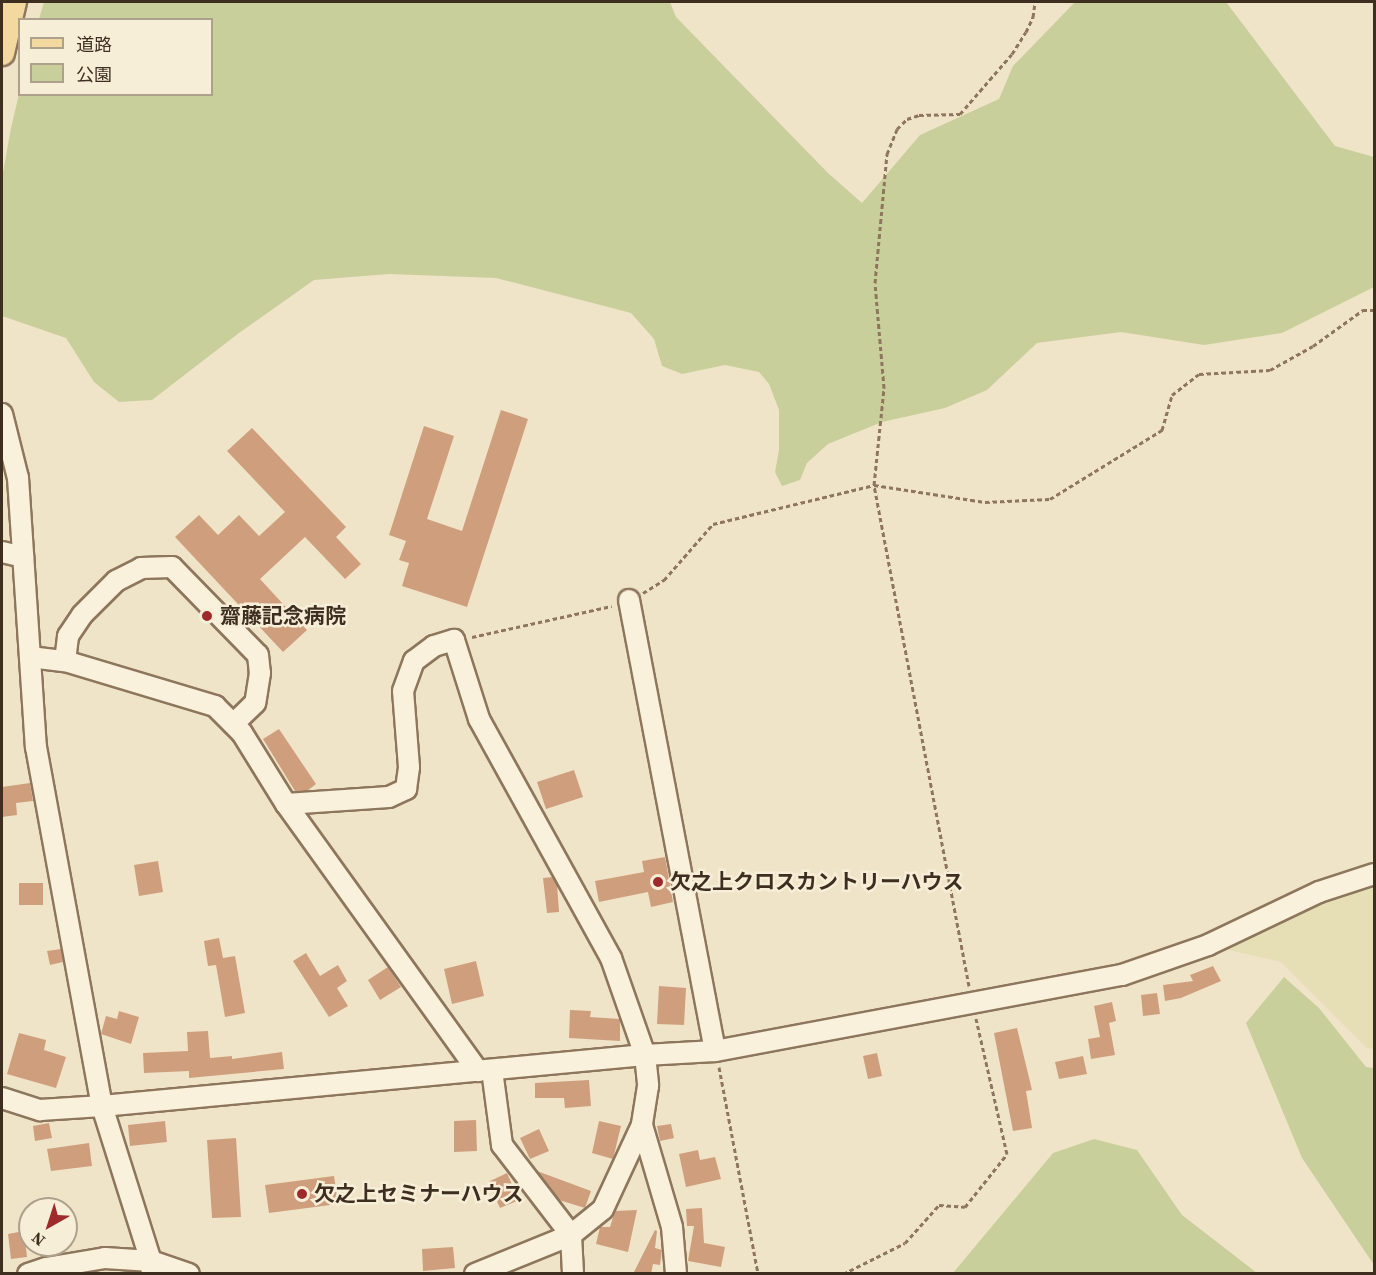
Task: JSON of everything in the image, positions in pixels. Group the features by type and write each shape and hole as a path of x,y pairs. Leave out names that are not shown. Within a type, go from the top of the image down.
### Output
{"main road":[{"path":"2,53 14,2"}],"street":[{"path":"2,414 18,478 36,747 102,1106 152,1267"},
{"path":"2,552 23,557"},
{"path":"65,661 68,636 82,615 116,581 141,568 172,567 258,655 260,673 255,702 233,724"},
{"path":"629,600 715,1051"},
{"path":"286,804 389,797 406,789 409,767 403,692 414,661 434,646 454,640 479,719 611,958 645,1054 648,1086 642,1125 603,1209 571,1235 475,1274"},
{"path":"30,657 65,661 215,706 242,733 286,804 485,1070 502,1145 571,1235 573,1274"},
{"path":"2,1098 40,1110 102,1106 645,1054 715,1051 973,1005 1122,975 1208,945 1319,891 1374,874"},
{"path":"642,1125 672,1227 676,1274"},
{"path":"28,1274 46,1268 105,1258 189,1274"}],"path":[{"path":"843,1274 905,1243 939,1205 965,1207 1007,1154 973,1005 874,485 884,388 875,283 887,154 897,129 907,119 920,115 960,114 1012,54 1033,17 1035,2"},
{"path":"454,640 552,621 629,600 664,580 713,524 874,485 985,502 1050,499 1162,430 1172,394 1199,374 1270,370 1313,346 1363,310 1374,310"},
{"path":"715,1051 758,1274"}],"shaded area":[{"path":"1374,874 1374,1049 1367,1048 1281,962 1208,945"}],"green space":[{"path":"44,2 670,2 676,17 828,173 862,203 920,135 999,99 1013,66 1075,2 1226,2 1335,146 1374,157 1374,287 1282,333 1204,345 1121,332 1037,343 987,390 945,408 882,422 828,444 807,463 800,480 782,486 775,472 779,450 779,410 769,384 759,372 725,365 682,374 662,366 654,339 631,313 496,278 389,274 314,280 239,333 152,400 119,402 94,382 66,338 2,316 2,178 19,96 213,96 213,18 39,18"},
{"path":"1284,977 1319,1008 1366,1067 1374,1068 1374,1265 1302,1158 1246,1023"},
{"path":"1094,1139 1137,1150 1182,1215 1257,1273 953,1273 1053,1153"}],"building":[{"path":"501,410 528,419 467,607 402,586 409,563 399,560 406,541 389,535 424,426 454,436 427,519 462,531"},
{"path":"252,428 346,527 336,537 361,564 345,579 305,537 260,579 307,630 283,652 175,537 199,515 218,535 239,515 259,536 285,512 227,451"},
{"path":"279,729 316,784 307,791 295,791 263,739"},
{"path":"574,770 583,797 546,809 537,782"},
{"path":"30,783 33,801 16,803 17,815 2,817 2,787"},
{"path":"665,857 673,902 651,907 648,892 599,902 595,881 644,872 642,861"},
{"path":"158,861 163,892 139,896 134,865"},
{"path":"553,877 557,884 559,912 547,913 543,878"},
{"path":"19,883 43,883 43,905 19,905"},
{"path":"219,938 223,958 235,956 245,1013 225,1017 216,965 208,966 204,941"},
{"path":"61,949 63,962 50,965 47,951"},
{"path":"306,953 320,976 338,965 347,981 337,988 348,1006 329,1017 293,961"},
{"path":"476,961 484,996 452,1004 444,969"},
{"path":"1213,966 1221,981 1181,998 1165,1001 1163,985 1193,981 1190,975"},
{"path":"388,967 401,987 380,1000 368,980"},
{"path":"659,986 686,988 684,1025 657,1024"},
{"path":"1157,993 1160,1014 1143,1016 1141,995"},
{"path":"1112,1002 1116,1021 1109,1023 1115,1055 1091,1059 1088,1039 1100,1037 1094,1006"},
{"path":"570,1010 591,1011 590,1017 620,1019 620,1041 569,1038"},
{"path":"119,1011 139,1017 131,1044 101,1034 106,1016 117,1019"},
{"path":"1017,1028 1032,1090 1026,1091 1032,1128 1013,1131 994,1033"},
{"path":"208,1031 210,1058 232,1056 232,1059 282,1052 284,1069 189,1078 189,1071 144,1073 143,1053 188,1051 187,1032"},
{"path":"19,1033 46,1040 44,1050 66,1057 56,1088 7,1074"},
{"path":"877,1053 882,1076 868,1079 863,1056"},
{"path":"1083,1056 1087,1074 1059,1079 1055,1062"},
{"path":"589,1080 591,1106 565,1108 564,1098 535,1098 535,1083"},
{"path":"476,1120 477,1151 454,1152 454,1121"},
{"path":"165,1121 167,1142 130,1146 128,1125"},
{"path":"599,1121 621,1126 613,1159 592,1153"},
{"path":"49,1123 52,1138 35,1141 33,1126"},
{"path":"671,1124 674,1138 660,1141 657,1126"},
{"path":"539,1129 549,1151 530,1159 520,1138"},
{"path":"236,1138 241,1217 212,1218 207,1140"},
{"path":"89,1143 92,1166 51,1171 47,1149"},
{"path":"698,1150 700,1160 715,1157 721,1179 686,1187 679,1154"},
{"path":"537,1171 591,1191 585,1208 559,1200"},
{"path":"507,1173 519,1200 500,1208 488,1182"},
{"name":"欠之上セミナーハウス","path":"334,1176 338,1204 269,1213 265,1185"},
{"path":"702,1208 704,1243 725,1247 721,1267 688,1261 694,1226 687,1226 686,1209"},
{"path":"637,1210 628,1252 596,1244 600,1227 610,1227 615,1211"},
{"path":"655,1230 657,1231 655,1248 662,1250 660,1265 653,1264 651,1274 633,1274"},
{"path":"18,1232 18,1257 27,1257 11,1259 8,1234"},
{"path":"453,1247 455,1268 423,1271 422,1249"}],"place":[{"name":"齋藤記念病院","path":"207,616"},
{"name":"欠之上クロスカントリーハウス","path":"658,882"},
{"name":"欠之上セミナーハウス","path":"302,1194"}]}
